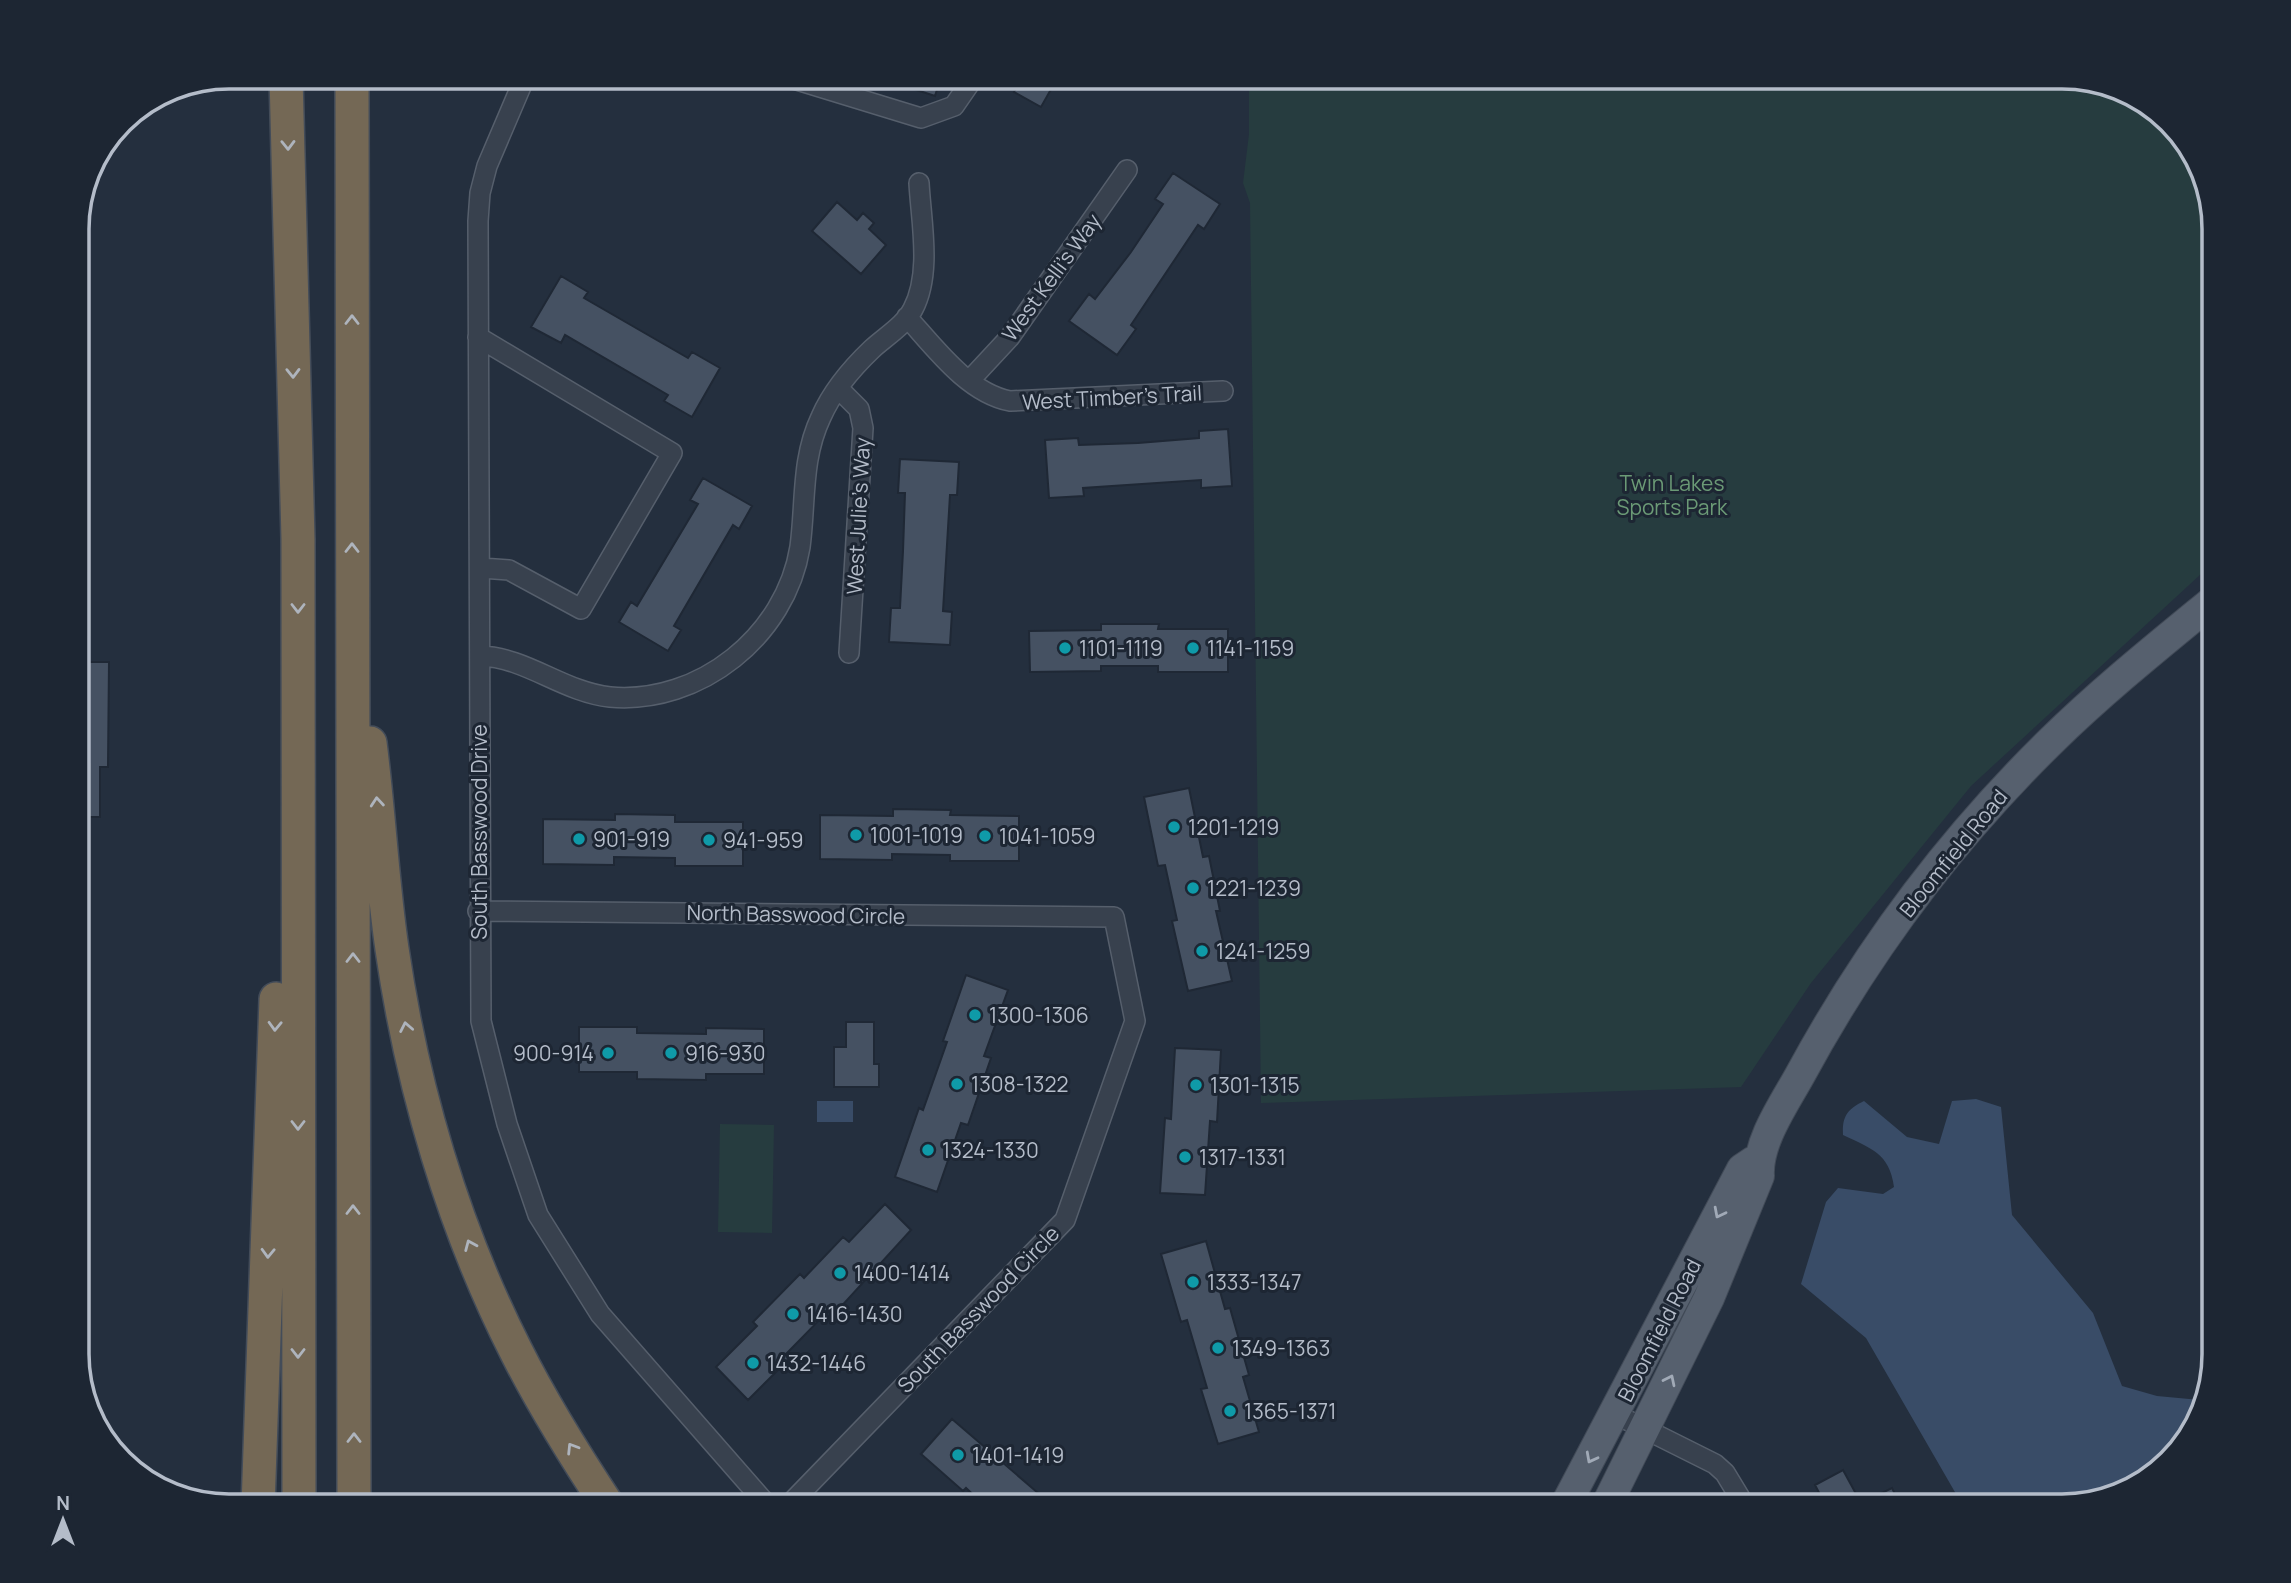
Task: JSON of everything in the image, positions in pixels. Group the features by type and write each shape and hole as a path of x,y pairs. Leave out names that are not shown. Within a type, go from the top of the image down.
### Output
{"highway":[{"path":"286,89 298,540 299,1494"},
{"path":"352,89 354,1494"},
{"path":"352,616 376,790 392,949 416,1077 459,1219 515,1350 550,1414 600,1494"},
{"path":"257,1494 278,949 298,788"}],"main road":[{"name":"Bloomfield Road","path":"1612,1494 1646,1429 1738,1231 1759,1176 1758,1159 1789,1095 1843,1000 1883,940 1963,835 2049,742 2115,682 2202,610"},
{"name":"Bloomfield Road","path":"1572,1494 1742,1168 1758,1159"}],"street":[{"name":"South Basswood Drive","path":"520,89 497,140 480,193 478,911 481,1021 507,1124 538,1215 600,1314 758,1494"},
{"path":"827,89 922,118 954,106 966,89"},
{"name":"West Kelli's Way","path":"970,380 1010,337 1127,170"},
{"path":"480,656 504,657 568,687 612,697 649,695 695,683 732,660 762,632 790,582 800,545 809,448 823,412 838,388 869,353 908,317 922,279 919,183"},
{"name":"West Timber's Trail","path":"908,317 954,368 998,399 1010,401 1223,391"},
{"path":"478,337 672,453 581,609 509,570 481,568"},
{"name":"West Julie's Way","path":"838,388 853,401 863,418 849,653"},
{"name":"North Basswood Circle","path":"478,911 1114,917"},
{"name":"South Basswood Circle","path":"800,1494 1065,1220 1135,1021 1114,917"},
{"path":"1615,1414 1715,1464 1725,1473 1738,1494"}],"green space":[{"name":"Twin Lakes Sports Park","path":"1249,89 2061,89 2098,94 2132,108 2167,137 2187,168 2197,193 2202,230 2202,573 1971,786 1811,983 1741,1087 1261,1103 1250,203 1243,183 1249,134"},
{"path":"720,1124 774,1125 772,1233 718,1232"}],"water":[{"path":"1976,1099 2001,1107 2012,1215 2093,1313 2122,1386 2157,1396 2193,1399 2178,1431 2167,1446 2154,1459 2123,1479 2080,1493 1956,1494 1866,1338 1801,1284 1826,1202 1838,1188 1883,1194 1894,1187 1892,1176 1883,1159 1871,1149 1843,1135 1843,1123 1853,1107 1864,1101 1907,1137 1939,1144 1952,1101"},
{"path":"817,1101 853,1101 853,1122 817,1122"}],"building":[{"path":"914,89 937,89 935,96"},
{"path":"1016,89 1051,89 1041,107 1014,92"},
{"path":"1173,173 1220,204 1204,229 1198,225 1131,325 1136,329 1117,355 1069,321 1089,294 1095,299 1131,252 1163,204 1155,199"},
{"path":"837,202 857,220 863,213 874,223 869,229 886,245 861,274 812,231"},
{"path":"561,276 588,292 584,298 688,358 692,352 720,368 692,417 664,401 668,395 565,335 561,343 531,327"},
{"path":"1228,429 1232,486 1201,488 1201,480 1083,488 1084,496 1049,498 1045,440 1078,438 1079,445 1138,443 1199,438 1199,431"},
{"path":"900,459 959,462 957,495 950,495 943,611 952,612 950,645 889,642 891,608 900,608 905,493 898,493"},
{"path":"703,478 752,506 739,529 733,525 674,626 681,630 668,651 619,622 631,602 637,606 698,504 690,500"},
{"path":"1101,624 1159,624 1158,629 1228,629 1228,672 1158,672 1158,666 1101,666 1101,671 1030,672 1029,631 1101,630"},
{"path":"90,662 109,662 108,767 100,767 100,817 90,817"},
{"path":"1189,788 1203,857 1209,856 1220,911 1216,911 1232,981 1188,991 1172,921 1177,920 1165,865 1158,866 1144,797"},
{"path":"893,809 951,810 950,815 1019,816 1019,861 950,861 950,855 892,854 892,860 820,859 820,815 893,816"},
{"path":"615,814 675,815 675,822 743,822 743,866 675,866 675,858 614,857 614,865 543,864 543,819 615,820"},
{"path":"966,975 1008,990 984,1056 991,1058 968,1125 961,1123 937,1192 895,1177 919,1108 923,1110 947,1042 943,1041"},
{"path":"846,1022 874,1022 874,1064 879,1064 879,1087 834,1087 834,1047 846,1047"},
{"path":"579,1027 637,1027 637,1033 706,1034 706,1028 764,1029 764,1074 706,1074 706,1080 637,1079 637,1072 579,1072"},
{"path":"1175,1048 1221,1050 1217,1122 1210,1121 1205,1195 1160,1193 1165,1118 1171,1119"},
{"path":"885,1204 911,1230 838,1310 833,1306 786,1354 790,1358 748,1400 716,1367 757,1326 753,1322 800,1274 804,1278 843,1237 849,1242"},
{"path":"1206,1241 1225,1309 1230,1308 1249,1375 1243,1377 1259,1432 1218,1444 1201,1389 1207,1388 1187,1320 1181,1322 1161,1254"},
{"name":"1401-1419","path":"952,1419 1038,1493 972,1494 966,1488 963,1491 921,1454"},
{"path":"1843,1470 1856,1494 1820,1494 1815,1485"},
{"path":"1892,1488 1895,1494 1880,1494"}],"place":[{"name":"1101-1119","path":"1065,648"},
{"name":"1141-1159","path":"1193,648"},
{"name":"1201-1219","path":"1174,827"},
{"name":"1001-1019","path":"856,835"},
{"name":"1041-1059","path":"985,836"},
{"name":"901-919","path":"579,839"},
{"name":"941-959","path":"709,840"},
{"name":"1221-1239","path":"1193,888"},
{"name":"1241-1259","path":"1202,951"},
{"name":"1300-1306","path":"975,1015"},
{"name":"900-914","path":"608,1053"},
{"name":"916-930","path":"671,1053"},
{"name":"1308-1322","path":"957,1084"},
{"name":"1301-1315","path":"1196,1085"},
{"name":"1324-1330","path":"928,1150"},
{"name":"1317-1331","path":"1185,1157"},
{"name":"1400-1414","path":"840,1273"},
{"name":"1333-1347","path":"1193,1282"},
{"name":"1416-1430","path":"793,1314"},
{"name":"1349-1363","path":"1218,1348"},
{"name":"1432-1446","path":"753,1363"},
{"name":"1365-1371","path":"1230,1411"},
{"name":"1401-1419","path":"958,1455"}]}
